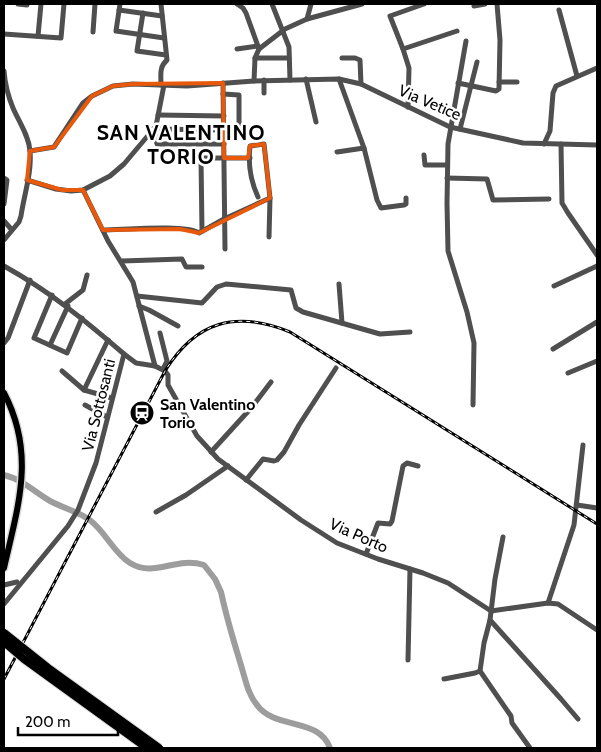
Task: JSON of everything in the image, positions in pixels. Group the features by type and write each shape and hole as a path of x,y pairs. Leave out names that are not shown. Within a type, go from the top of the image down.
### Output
{"highway":[{"path":"4,633 48,668 159,748"},
{"path":"4,642 24,659 147,748"}],"main road":[{"path":"4,393 17,428 22,468 21,494 4,568"}],"street":[{"path":"18,4 27,5"},
{"path":"38,36 41,4"},
{"path":"4,34 61,38 64,4"},
{"path":"93,32 95,4"},
{"path":"27,180 62,190 83,190 110,176 124,164 154,129 163,85 161,68 167,60 161,4"},
{"path":"237,4 246,13 258,48 255,58 254,81"},
{"path":"272,4 289,47 290,80"},
{"path":"307,19 311,4"},
{"path":"237,49 258,48 283,31 307,19 362,4"},
{"path":"408,107 409,68 390,16 424,4"},
{"path":"474,6 485,4"},
{"path":"458,83 496,91 499,89 500,40 497,4"},
{"path":"162,16 119,7 116,31 164,38"},
{"path":"559,10 577,76"},
{"path":"143,13 137,51 166,55"},
{"path":"403,49 457,31"},
{"path":"466,41 450,127 447,178 448,251 467,312 474,343 473,405"},
{"path":"255,58 289,58"},
{"path":"342,58 360,60 361,84"},
{"path":"460,129 477,62"},
{"path":"544,144 550,130 553,93 556,86 597,68"},
{"path":"4,71 4,82 12,107 24,130 30,151 21,216 4,240"},
{"path":"306,79 316,122"},
{"name":"Via Vetice","path":"30,151 54,147 84,103 92,96 113,86 133,84 187,86 306,79 339,79 361,84 450,127 523,143 597,145"},
{"path":"339,79 364,148 377,200 381,208 404,205 406,204 406,198"},
{"path":"264,80 264,93"},
{"path":"499,82 517,82"},
{"path":"223,83 225,249"},
{"path":"223,94 239,94 239,135"},
{"path":"158,116 224,116"},
{"path":"154,129 224,130"},
{"path":"154,129 157,144 224,144"},
{"path":"258,197 252,184 250,158 248,155 250,146 264,144 270,198 269,237"},
{"path":"561,144 562,203 597,255"},
{"path":"336,152 364,148"},
{"path":"424,155 425,165 448,165"},
{"path":"202,231 201,158 250,158"},
{"path":"4,178 7,180 7,183 4,204"},
{"path":"447,178 487,180 493,200 549,199"},
{"path":"83,190 103,230 133,282 155,366"},
{"path":"103,230 180,229 199,233 224,218 270,198"},
{"path":"4,221 12,230"},
{"path":"122,261 182,259 186,267 202,267"},
{"name":"Via Sottosanti","path":"4,266 52,294 124,354 96,463 78,510 4,604"},
{"path":"554,286 597,266"},
{"path":"50,345 66,305 83,290 87,275"},
{"path":"4,343 8,338 30,280"},
{"path":"137,296 202,303 217,287 226,284 291,290 296,308 299,311 380,334 410,332"},
{"path":"339,284 342,323"},
{"path":"52,294 34,338 67,353 82,318"},
{"path":"139,306 178,326"},
{"path":"554,349 597,322"},
{"name":"Via Porto","path":"160,334 167,360 164,370 168,375 168,385 197,436 211,452 246,480 329,538 366,554 448,584 491,611"},
{"path":"84,390 108,340"},
{"path":"124,354 136,363 155,366 164,370"},
{"path":"568,373 597,361"},
{"path":"246,480 262,459 274,461 280,457 298,425 336,368"},
{"path":"62,371 84,390 112,398"},
{"path":"211,452 252,407 271,382"},
{"path":"85,405 107,417"},
{"path":"548,603 573,532 583,445"},
{"path":"366,554 378,524 387,525 392,521 403,466 407,463 418,466"},
{"path":"156,512 186,495 228,466"},
{"path":"577,506 597,508"},
{"path":"504,537 480,671 530,748"},
{"path":"408,660 410,569"},
{"path":"4,586 17,582"},
{"path":"4,593 13,592"},
{"path":"491,611 548,603 558,604 597,630"},
{"path":"490,620 561,698 578,720"},
{"path":"444,679 480,671"}],"highlighted area":[{"path":"223,83 224,158 248,158 250,146 264,144 270,198 199,233 180,229 103,230 83,190 62,190 27,180 30,151 54,147 92,96 113,86 133,84"}],"waterway":[{"path":"4,475 22,483 50,501 87,518 119,554 130,563 148,568 184,563 204,565 215,579 221,592 245,679 257,705 274,718 307,727 316,732 324,738 330,748"}],"railway":[{"path":"4,679 165,371 177,354 190,341 204,331 219,324 235,321 252,322 270,325 290,332 597,524"}],"place":[{"name":"San Valentino Torio","path":"142,413"}],"district":[{"name":"SAN VALENTINO TORIO","path":"181,145"}]}
